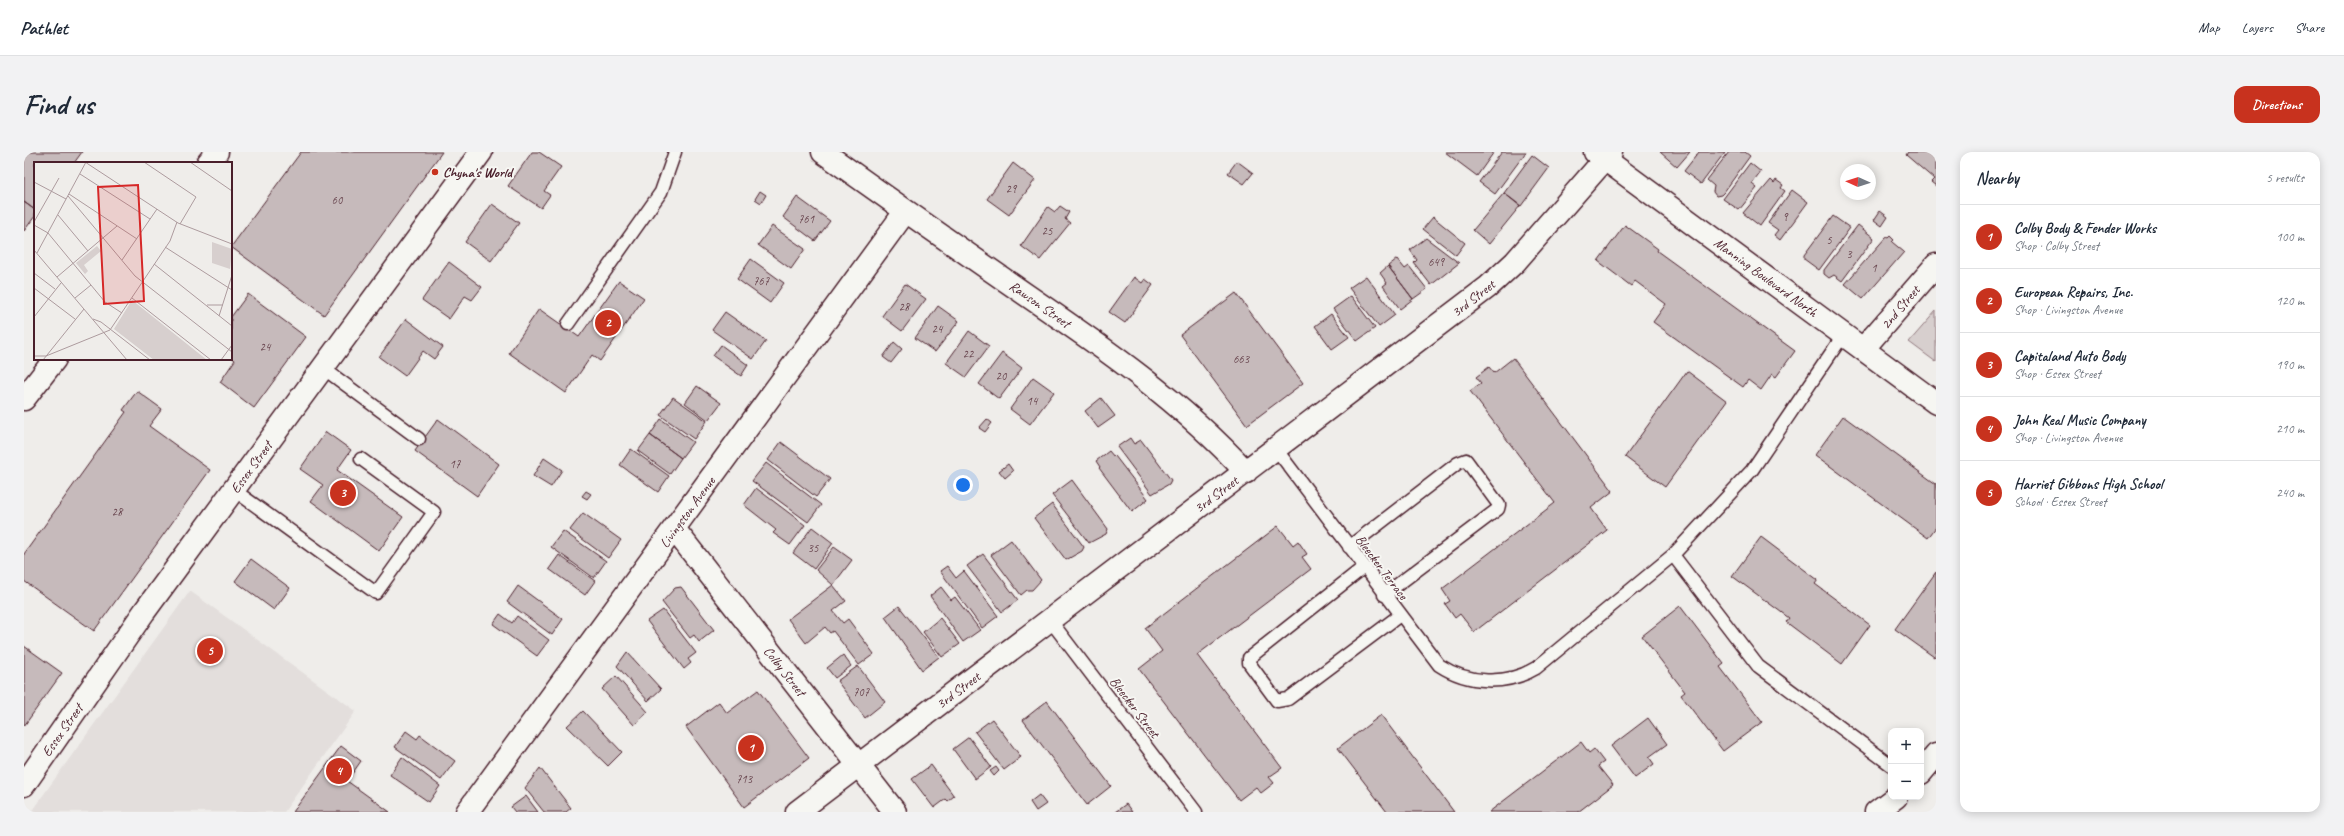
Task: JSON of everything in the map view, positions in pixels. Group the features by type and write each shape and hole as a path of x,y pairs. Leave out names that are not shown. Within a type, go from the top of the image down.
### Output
{"street":[{"path":"209,162 217,152"},
{"name":"Essex Street","path":"24,785 144,612 481,152"},
{"name":"Rawson Street","path":"823,152 905,212 1119,359 1201,425 1246,472"},
{"name":"Manning Boulevard North","path":"1604,154 1936,403"},
{"name":"3rd Street","path":"797,812 1488,287 1515,262 1604,154"},
{"name":"Livingston Avenue","path":"467,812 675,530 905,212"},
{"name":"2nd Street","path":"1863,349 1936,265"},
{"path":"24,399 54,360"},
{"name":"Colby Street","path":"675,530 895,812"},
{"path":"1924,769 1936,755"},
{"path":"1876,812 1892,800"}],"lane":[{"path":"568,324 661,192 675,152"},
{"name":"Bleecker Terrace","path":"1276,449 1384,595 1439,665 1456,675 1480,680 1509,680 1536,668 1673,554 1752,470 1844,334"},
{"path":"323,368 419,439"},
{"path":"234,490 376,593 434,512 361,460"},
{"path":"1349,547 1458,463 1466,460 1499,505 1498,509 1384,595"},
{"path":"1673,554 1758,666 1890,764"},
{"path":"1364,567 1252,653 1249,658 1249,663 1276,701 1288,699 1400,615"},
{"name":"Bleecker Street","path":"1050,620 1196,812"}],"shaded area":[{"path":"1936,311 1936,362 1909,342"},
{"path":"190,591 356,711 284,812 31,812"}],"building":[{"path":"24,152 82,152 75,162 34,162 34,209 24,202"},
{"path":"301,152 442,152 324,315 232,248 232,246"},
{"path":"532,152 539,152 561,167 544,191 550,195 541,208 508,186"},
{"path":"1445,152 1494,152 1477,176"},
{"path":"1502,152 1526,152 1495,194 1479,182"},
{"path":"1660,152 1690,152 1677,167"},
{"path":"1699,152 1725,152 1701,184 1684,171"},
{"path":"1729,152 1745,152 1750,156 1724,192 1721,195 1716,196 1713,192 1714,186 1707,180"},
{"path":"1908,152 1933,152 1936,154 1936,186 1931,182 1934,179 1906,155"},
{"path":"1532,155 1549,168 1521,206 1504,193"},
{"path":"1237,161 1253,173 1244,184 1228,173"},
{"path":"1013,163 1035,180 1009,215 987,199"},
{"path":"1750,163 1761,172 1752,184 1757,188 1739,210 1723,199"},
{"path":"1771,180 1774,183 1776,180 1783,185 1781,188 1785,191 1760,226 1743,213"},
{"path":"1792,190 1808,202 1780,240 1774,235 1778,230 1768,223"},
{"path":"760,191 766,195 761,203 755,199"},
{"path":"1504,193 1520,206 1489,244 1473,230"},
{"path":"797,197 830,221 815,241 783,217"},
{"path":"24,202 34,209 34,217 24,231"},
{"path":"492,204 519,223 491,261 465,242"},
{"path":"1060,206 1069,212 1065,219 1070,223 1040,260 1021,246 1048,207 1055,212"},
{"path":"1880,211 1888,217 1882,226 1874,220"},
{"path":"1833,216 1850,228 1819,270 1804,259 1804,255"},
{"path":"1433,217 1465,243 1456,255 1423,229"},
{"path":"1625,225 1658,249 1657,251 1795,351 1776,377 1772,374 1761,390 1748,380 1743,387 1653,322 1666,304 1635,281 1631,286 1598,261"},
{"path":"1858,225 1874,238 1842,281 1834,275 1829,278 1824,274 1824,270"},
{"path":"772,226 805,249 791,269 758,245"},
{"path":"1890,236 1894,240 1892,242 1904,252 1863,299 1845,284 1886,237 1888,238"},
{"path":"1426,238 1459,263 1431,285 1414,263 1417,260 1410,250"},
{"path":"751,259 784,283 770,303 737,279"},
{"path":"1397,259 1405,269 1409,266 1427,289 1413,299 1388,266"},
{"path":"449,262 482,287 472,300 465,296 449,319 422,300"},
{"path":"1388,266 1413,299 1400,309 1383,286 1387,283 1380,273"},
{"path":"1366,276 1395,315 1379,327 1349,288"},
{"path":"1134,277 1142,283 1145,279 1153,285 1125,323 1109,312"},
{"path":"619,281 644,298 600,361 592,355 566,393 509,353 539,309 579,337"},
{"path":"905,284 926,299 902,331 882,316"},
{"path":"1236,293 1303,383 1247,425 1180,335"},
{"path":"248,294 306,337 254,408 220,382 235,360 232,358 232,316"},
{"path":"1351,296 1375,328 1357,341 1333,309"},
{"path":"938,306 959,321 935,352 915,338"},
{"path":"725,312 766,341 753,359 712,330"},
{"path":"1331,314 1349,337 1332,349 1315,326"},
{"path":"406,319 443,347 434,359 423,351 405,376 379,357"},
{"path":"969,331 989,346 966,377 946,363"},
{"path":"894,342 902,349 891,363 883,357"},
{"path":"721,345 748,365 741,376 713,356"},
{"path":"1002,353 1022,368 999,399 979,384"},
{"path":"1513,358 1613,491 1591,508 1607,530 1474,632 1460,614 1455,618 1445,604 1450,601 1442,589 1555,503 1470,391 1481,383 1476,377 1489,367 1494,373"},
{"path":"1687,371 1727,401 1665,487 1625,457"},
{"path":"1033,377 1054,392 1030,424 1010,409"},
{"path":"697,386 721,403 708,420 685,403"},
{"path":"137,391 162,409 149,426 210,470 94,631 24,581 24,554 126,412 123,410"},
{"path":"673,397 707,421 694,439 660,415"},
{"path":"1101,398 1115,416 1098,428 1085,411"},
{"path":"1843,416 1936,484 1936,527 1928,538 1815,455"},
{"path":"438,419 499,464 477,496 415,451"},
{"path":"661,419 693,442 681,458 650,435"},
{"path":"987,419 992,423 985,432 979,428"},
{"path":"326,432 351,450 337,470 403,517 379,551 311,501 323,485 300,469"},
{"path":"650,435 681,458 670,474 638,451"},
{"path":"1130,438 1134,444 1141,440 1171,480 1169,484 1152,494 1117,447"},
{"path":"781,442 830,479 816,497 768,460"},
{"path":"631,449 669,476 658,492 620,465"},
{"path":"1109,451 1114,457 1115,456 1148,499 1132,512 1099,468 1100,467 1096,461"},
{"path":"544,458 562,470 551,487 533,476"},
{"path":"766,463 821,505 808,522 752,481"},
{"path":"1008,464 1013,471 1005,478 999,471"},
{"path":"1072,480 1108,529 1106,534 1089,543 1052,495"},
{"path":"756,488 805,525 790,545 773,533 776,530 744,505"},
{"path":"586,491 591,494 587,499 582,496"},
{"path":"1052,504 1084,547 1082,551 1066,560 1034,518"},
{"path":"583,513 621,540 608,558 570,530"},
{"path":"1278,526 1293,545 1298,541 1307,554 1302,557 1311,569 1197,655 1282,768 1269,777 1274,783 1261,793 1256,787 1239,800 1139,669 1162,651 1145,628"},
{"path":"812,527 833,543 814,569 793,553"},
{"path":"563,531 606,561 594,578 551,547"},
{"path":"1761,537 1818,580 1815,584 1870,625 1842,664 1786,622 1789,618 1732,576"},
{"path":"1011,540 1041,580 1032,590 1027,590 1021,595 991,555"},
{"path":"834,547 852,560 833,585 816,570"},
{"path":"983,554 1018,600 1002,612 967,566"},
{"path":"559,555 595,581 585,595 549,569"},
{"path":"251,559 290,588 274,610 235,581"},
{"path":"947,566 956,578 964,571 998,616 982,628 940,571"},
{"path":"1936,572 1936,655 1934,657 1895,629"},
{"path":"833,585 846,601 833,611 843,623 848,619 874,654 859,665 833,631 830,633 825,627 806,643 788,619"},
{"path":"518,586 563,619 552,635 507,602"},
{"path":"681,587 714,630 699,642 694,635 690,638 662,602 675,588"},
{"path":"941,587 951,600 955,597 980,630 963,642 930,596"},
{"path":"899,606 939,657 922,670 885,617"},
{"path":"1680,606 1724,664 1720,667 1762,722 1723,751 1681,695 1685,692 1642,636"},
{"path":"663,610 696,653 688,659 691,663 684,669 647,621"},
{"path":"500,614 512,623 517,616 549,640 537,656 493,624"},
{"path":"940,618 960,644 942,657 923,632"},
{"path":"24,646 62,673 24,726"},
{"path":"627,652 661,689 648,701 617,666"},
{"path":"843,655 851,666 835,678 827,668"},
{"path":"858,666 885,702 865,718 837,681"},
{"path":"616,676 648,712 634,725 602,689"},
{"path":"758,690 809,758 744,807 686,727 719,702 727,713"},
{"path":"1047,701 1111,786 1087,805 1023,720"},
{"path":"583,711 622,752 608,766 567,726"},
{"path":"1381,715 1454,812 1387,812 1338,748"},
{"path":"1648,718 1667,744 1649,757 1654,764 1635,778 1611,746"},
{"path":"992,719 1021,757 1004,770 975,732"},
{"path":"406,731 417,739 420,735 455,761 441,780 395,747"},
{"path":"969,737 991,767 975,779 953,749"},
{"path":"1581,742 1589,753 1594,749 1604,762 1598,766 1613,785 1578,812 1489,812"},
{"path":"341,746 361,761 347,781 390,812 293,812"},
{"path":"402,757 440,786 429,802 390,775"},
{"path":"931,765 954,796 948,801 946,799 934,808 912,779"},
{"path":"996,767 999,771 994,776 990,771"},
{"path":"540,768 571,808 566,812 544,812 525,788"},
{"path":"1039,795 1046,804 1036,811 1030,802"},
{"path":"526,796 538,812 515,812 511,807"},
{"path":"1126,804 1132,812 1115,812"}],"place":[{"name":"Chyna's World","path":"435,172"},
{"name":"European Repairs, Inc.","path":"608,323"},
{"name":"Capitaland Auto Body","path":"343,493"},
{"name":"Harriet Gibbons High School","path":"210,651"},
{"name":"Colby Body & Fender Works","path":"751,748"},
{"name":"John Keal Music Company","path":"339,771"}]}
